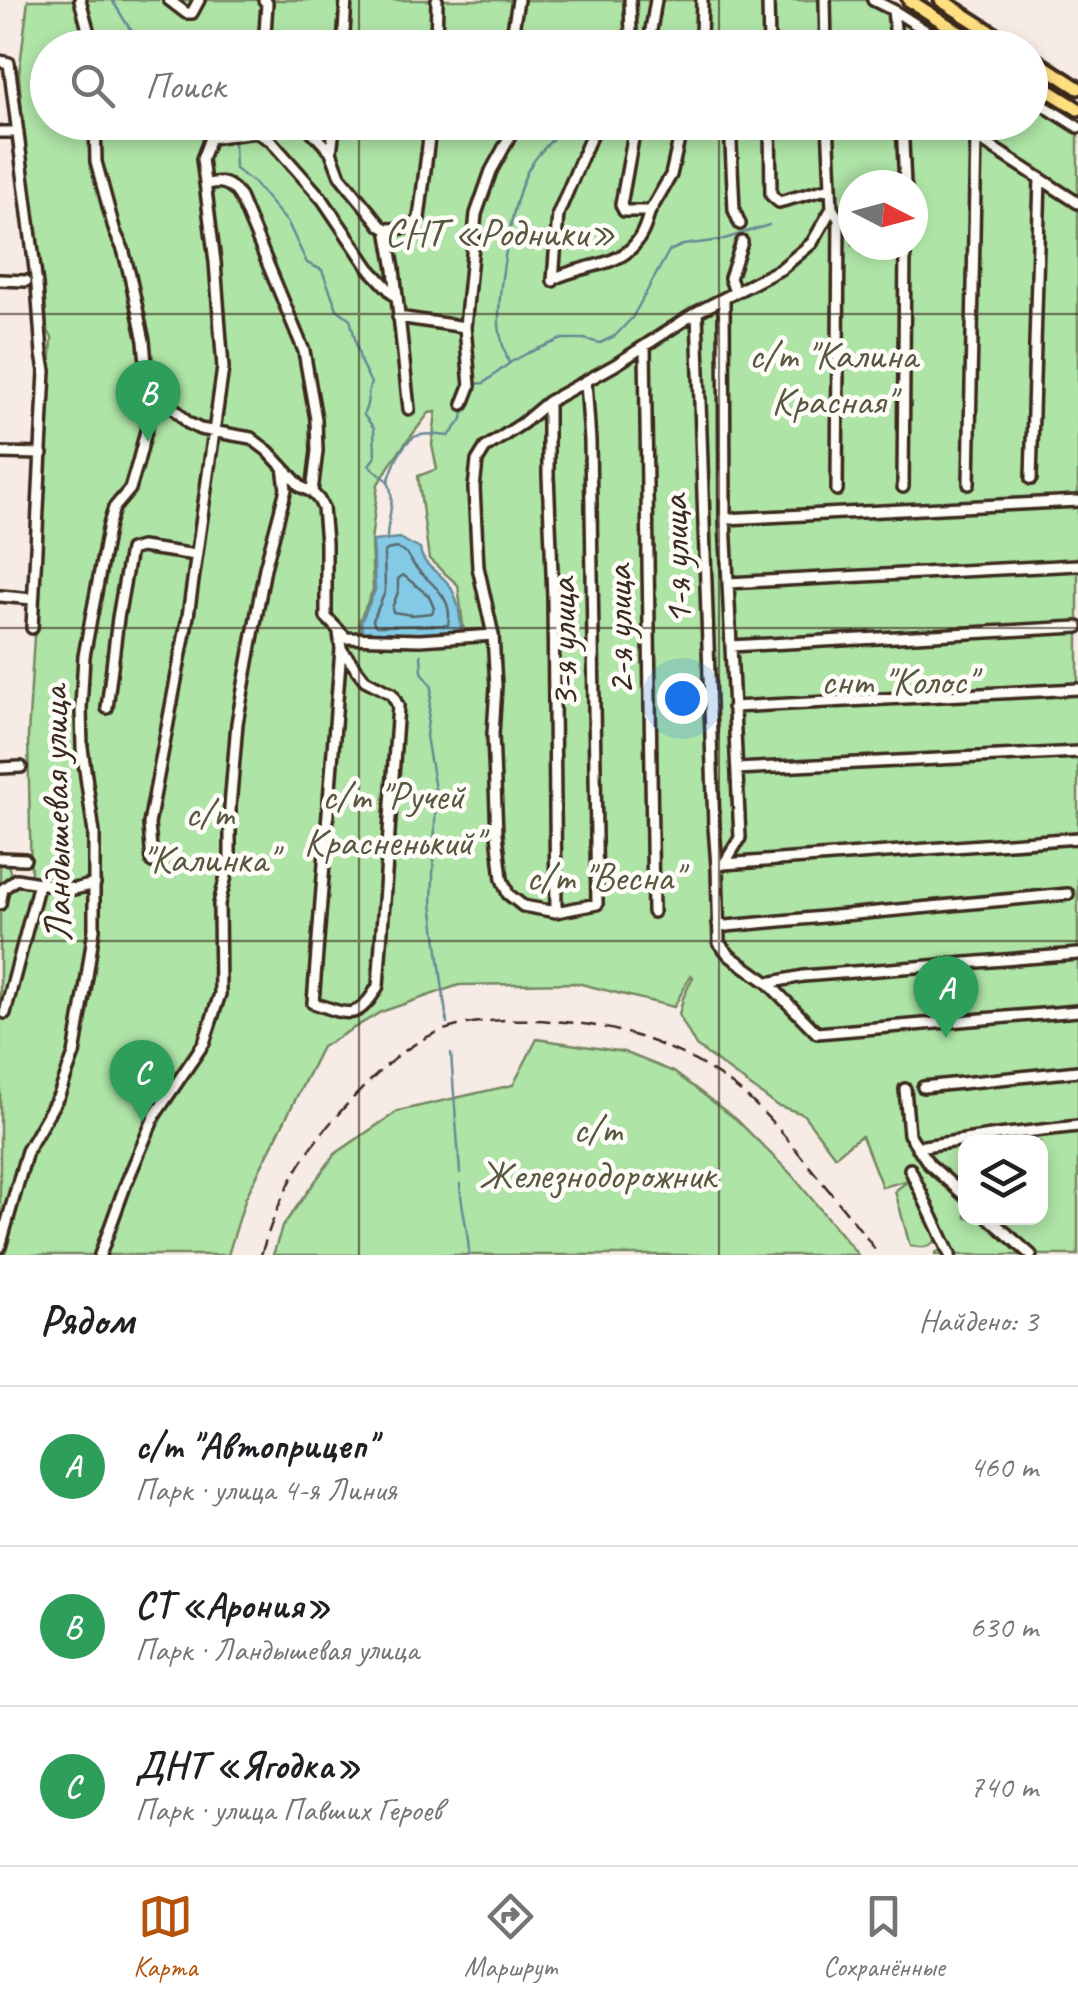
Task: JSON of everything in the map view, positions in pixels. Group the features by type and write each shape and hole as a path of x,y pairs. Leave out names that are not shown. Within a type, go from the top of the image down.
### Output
{"main road":[{"path":"909,0 955,30"},
{"path":"942,0 988,30"},
{"path":"1048,69 1078,88"},
{"path":"1048,90 1078,109"}],"street":[{"path":"80,0 88,30"},
{"path":"171,2 186,14 192,13 199,0"},
{"path":"264,0 268,3 266,30"},
{"path":"344,30 346,0"},
{"path":"437,30 438,0"},
{"path":"513,30 518,0"},
{"path":"630,0 631,30"},
{"path":"651,30 656,0"},
{"path":"701,30 702,0"},
{"path":"768,0 769,30"},
{"path":"825,0 826,30"},
{"path":"873,0 923,30"},
{"path":"894,13 895,30"},
{"path":"5,62 18,132 45,371 32,628"},
{"path":"1048,108 1078,127"},
{"path":"0,132 18,132"},
{"name":"Ландышевая улица","path":"0,1247 27,1151 59,1095 74,1054 94,929 94,833 82,748 84,656 108,524 114,508 130,489 147,427 144,342 130,276 96,162 95,140"},
{"path":"152,862 149,824 188,616 223,357 202,159 209,140"},
{"path":"270,140 322,200 368,268 397,298"},
{"path":"320,140 331,152 340,176 385,230 397,298 408,409"},
{"path":"331,152 332,140"},
{"path":"385,230 410,226 419,218 429,140"},
{"path":"464,404 470,386 465,327 476,214 491,172 508,140"},
{"path":"589,140 558,214 553,282 623,257 633,246 671,175 678,140"},
{"path":"633,140 621,208 649,212"},
{"path":"731,140 734,210 740,224"},
{"path":"770,140 772,196 779,202 830,188"},
{"path":"829,140 832,208 839,219 836,490"},
{"path":"903,140 904,170"},
{"path":"969,484 976,140"},
{"path":"981,140 1078,203"},
{"path":"1030,479 1040,178"},
{"path":"206,185 228,184 240,197 304,351 316,420 312,492"},
{"path":"548,402 556,912 523,906 508,894 502,879 496,834 496,686 493,636 478,566 474,488 477,461 485,448 548,402 798,256 812,243 832,208"},
{"path":"735,292 730,278 742,242"},
{"path":"903,486 905,260"},
{"path":"0,280 26,280"},
{"name":"1-я улица","path":"721,865 740,838 725,519 724,299"},
{"name":"1-я улица","path":"697,312 714,826 721,865 718,924"},
{"path":"398,316 465,327"},
{"name":"2-я улица","path":"644,347 653,912"},
{"path":"147,374 188,423 251,438 301,487 312,492 323,508 326,617 346,638 420,640 493,636"},
{"name":"3-я улица","path":"556,912 597,904 586,382"},
{"path":"0,452 42,454"},
{"path":"100,1255 155,1115 204,1044 220,994 219,904 230,860 237,723 264,568 286,489 283,467"},
{"path":"725,519 1078,501"},
{"path":"107,708 130,550 141,547 196,555"},
{"path":"728,583 1078,564"},
{"path":"0,596 33,599"},
{"path":"731,646 1078,627"},
{"path":"339,632 341,649 313,1003 348,1014 369,1002 378,986 398,706 392,694 365,680 341,649"},
{"path":"734,707 1078,689"},
{"path":"737,769 1078,752"},
{"path":"0,768 21,767"},
{"path":"721,865 1078,838"},
{"path":"0,858 25,859"},
{"path":"0,904 2,889 16,879 74,889 94,884"},
{"name":"Ландышевая улица","path":"6,1013 39,882"},
{"path":"1068,894 784,922 718,924 718,943 768,983 817,1033 1078,1011"},
{"path":"768,983 803,976 1078,954"},
{"path":"922,1087 1078,1071"},
{"path":"905,1089 909,1134 929,1164 958,1190"},
{"path":"917,1148 1078,1126"},
{"path":"910,1169 950,1255"},
{"path":"997,1225 1031,1255"}],"green space":[{"path":"28,0 875,0 924,30 30,30 30,140 1048,140 1048,106 1078,125 1078,1255 935,1255 943,1249 937,1237 926,1247 910,1246 895,1191 905,1183 910,1184 909,1180 882,1187 862,1136 835,1156 803,1114 776,1105 696,1046 679,1015 691,975 674,1007 577,983 459,985 381,1012 322,1047 246,1197 228,1255 0,1255 0,861 7,861 11,875 31,878 28,736 52,338 37,311 19,74","holes":["436,412 432,445 437,469 418,476 429,559 458,585 465,641 361,642 359,622 373,590 371,541 378,484 429,413"]},
{"name":"с/т Железнодорожник","path":"537,1039 624,1052 674,1072 737,1120 792,1175 858,1255 273,1255 282,1227 335,1154 398,1111 513,1085"}],"water":[{"path":"399,538 420,549 427,563 450,586 461,622 455,635 363,636 361,622 375,590 373,541"}],"waterway":[{"path":"112,0 131,30"},
{"path":"509,363 500,335 499,309 512,219 524,179 551,140"},
{"path":"234,143 235,169 253,182 288,223 307,263 322,270 337,309 350,319 361,363 371,383 363,414 374,428 375,457 369,465 390,489 387,541"},
{"path":"473,387 511,362 562,339 600,343 615,336 632,318 669,251 769,225"},
{"path":"388,482 409,441 422,435 449,436 465,409"},
{"path":"421,655 422,672 432,687 426,736 436,795 432,903 447,1023"},
{"path":"451,1054 460,1173"},
{"path":"460,1184 469,1255"}],"railway":[{"path":"261,1255 279,1204 315,1142 384,1068 441,1031 473,1023 525,1020 619,1031 681,1053 719,1075 780,1130 879,1255"}],"place":[{"name":"СТ «Арония»","path":"148,442"},
{"name":"с/т \"Автоприцеп\"","path":"946,1038"},
{"name":"ДНТ «Ягодка»","path":"142,1122"}],"park label":[{"name":"СНТ «Родники»","path":"500,233"},
{"name":"с/т \"Калина Красная\"","path":"833,378"},
{"name":"снт \"Колос\"","path":"898,681"},
{"name":"с/т \"Ручей Красненький\"","path":"393,819"},
{"name":"с/т \"Калинка\"","path":"209,836"},
{"name":"с/т \"Весна\"","path":"604,877"}]}
